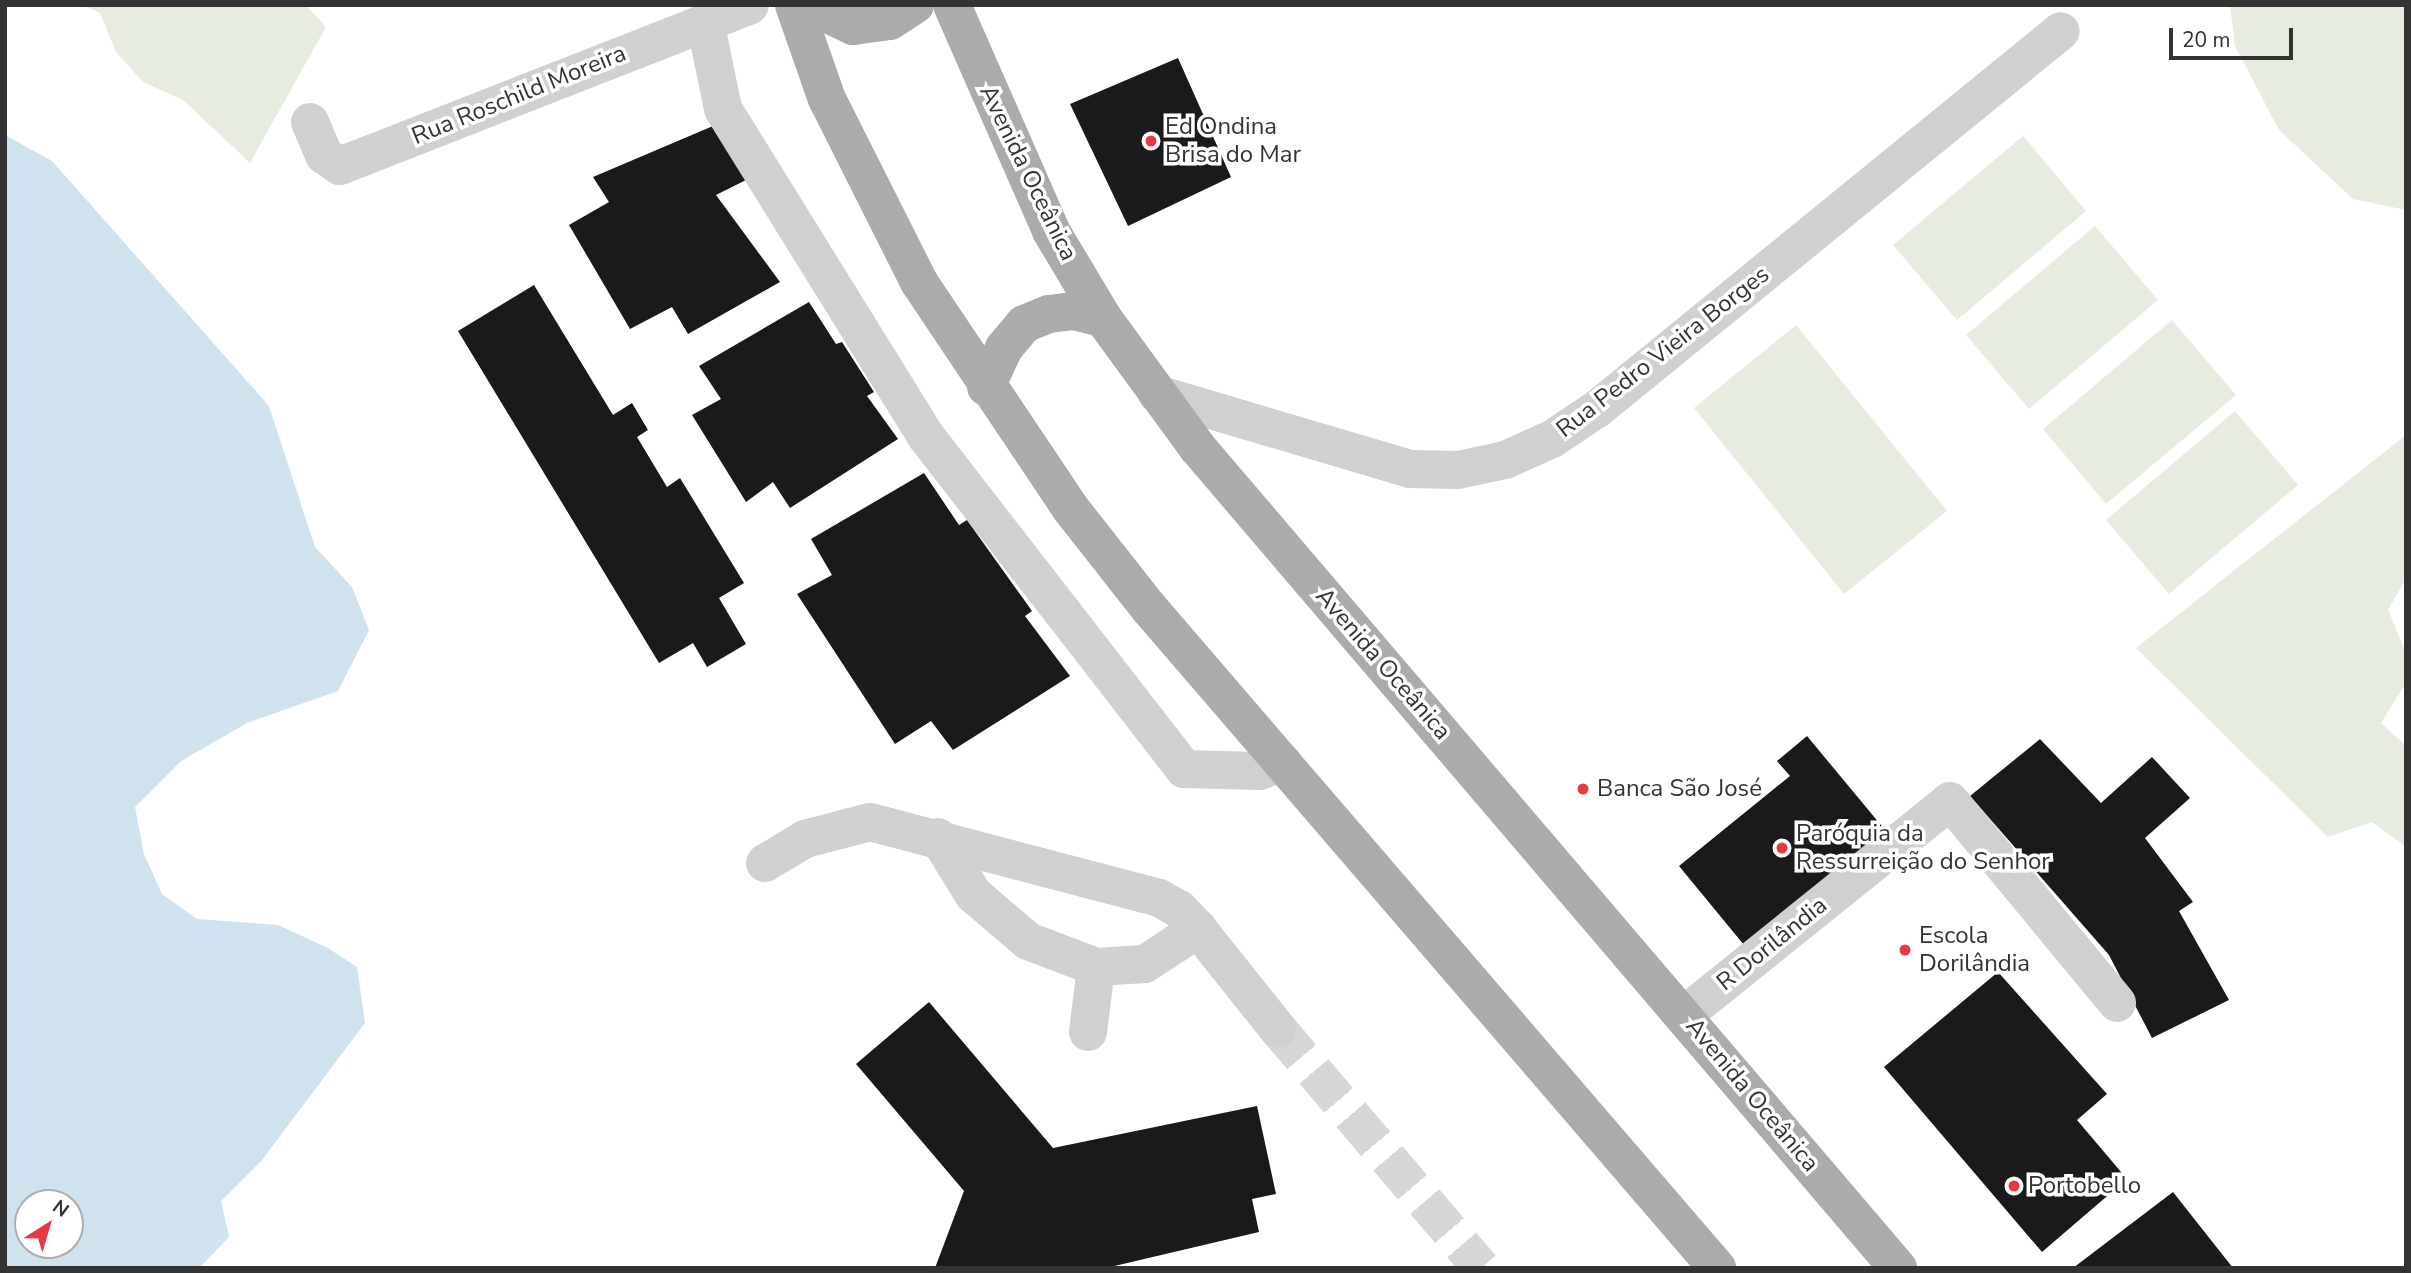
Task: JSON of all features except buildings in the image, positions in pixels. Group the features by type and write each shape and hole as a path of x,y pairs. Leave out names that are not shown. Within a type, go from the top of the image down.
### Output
{"main road":[{"path":"794,5 827,99 872,195 919,282 986,387 1071,509 1149,608 1717,1268"},
{"path":"808,5 853,26 890,20 915,5"},
{"name":"Avenida Oceânica","path":"952,5 1051,231 1103,318 1157,394 1197,447 1898,1268"},
{"path":"986,387 1004,348 1024,324 1049,314 1074,312 1103,318"}],"street":[{"name":"Rua Roschild Moreira","path":"310,122 324,155 340,166 750,5"},
{"path":"705,21 723,109 925,435 1184,769 1260,771 1282,762"},
{"name":"Rua Pedro Vieira Borges","path":"1157,394 1410,469 1458,470 1505,460 1552,439 1597,409 2061,31"},
{"name":"R Dorilândia","path":"1684,1015 1950,801 2117,1003"},
{"path":"765,863 805,839 870,822 938,837 1159,898 1179,909 1198,929 1277,1028"},
{"path":"938,837 973,894 1028,942 1096,967 1145,964 1198,929"},
{"path":"1088,1032 1096,967"}],"shaded area":[{"path":"81,5 306,5 326,27 250,163 183,100 143,82 116,52 100,13"},
{"path":"2230,5 2406,5 2406,210 2353,199 2279,130 2235,46"},
{"path":"2023,136 2086,211 1957,320 1893,245"},
{"path":"2095,226 2158,300 2029,409 1966,335"},
{"path":"2172,320 2236,395 2106,504 2043,429"},
{"path":"1796,325 1947,511 1844,594 1694,408"},
{"path":"2235,411 2298,485 2169,594 2106,520"},
{"path":"2406,435 2406,578 2388,610 2406,653 2406,683 2381,723 2406,746 2406,847 2372,822 2328,837 2136,648"}],"water":[{"path":"5,135 52,161 269,406 315,547 352,587 369,630 338,691 247,723 181,761 135,807 144,854 162,894 197,919 278,925 328,948 357,967 365,1023 262,1160 221,1201 229,1237 199,1268 5,1268"}],"tunnel":[{"path":"1277,1028 1481,1268"}],"place":[{"name":"Ed Ondina Brisa do Mar","path":"1151,141"},
{"name":"Banca São José","path":"1583,789"},
{"name":"Paróquia da Ressurreição do Senhor","path":"1782,848"},
{"name":"Escola Dorilândia","path":"1905,950"},
{"name":"Portobello","path":"2014,1186"}]}
